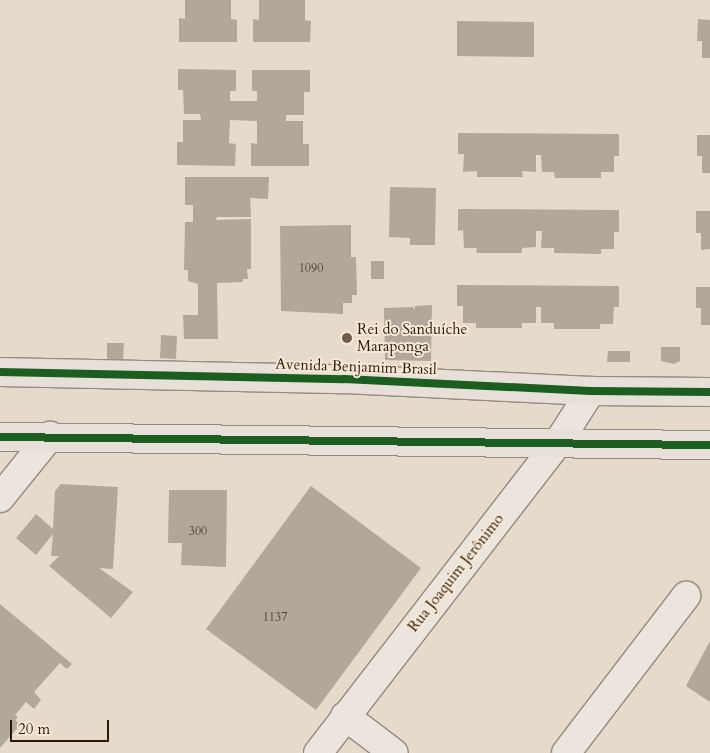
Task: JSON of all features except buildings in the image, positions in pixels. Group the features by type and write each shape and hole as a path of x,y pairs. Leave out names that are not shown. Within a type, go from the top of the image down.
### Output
{"main road":[{"name":"Avenida Benjamim Brasil","path":"0,372 344,379 591,391 710,392"},
{"path":"0,437 50,436 710,445"}],"street":[{"name":"Rua Joaquim Jerônimo","path":"318,753 557,444 591,391"},
{"path":"0,498 50,436"},
{"path":"566,753 686,596"},
{"path":"345,716 394,753"}],"cycle path":[{"path":"0,372 344,379 591,391 710,392"},
{"path":"0,437 710,445"}],"place":[{"name":"Rei do Sanduíche Maraponga","path":"347,338"}]}
